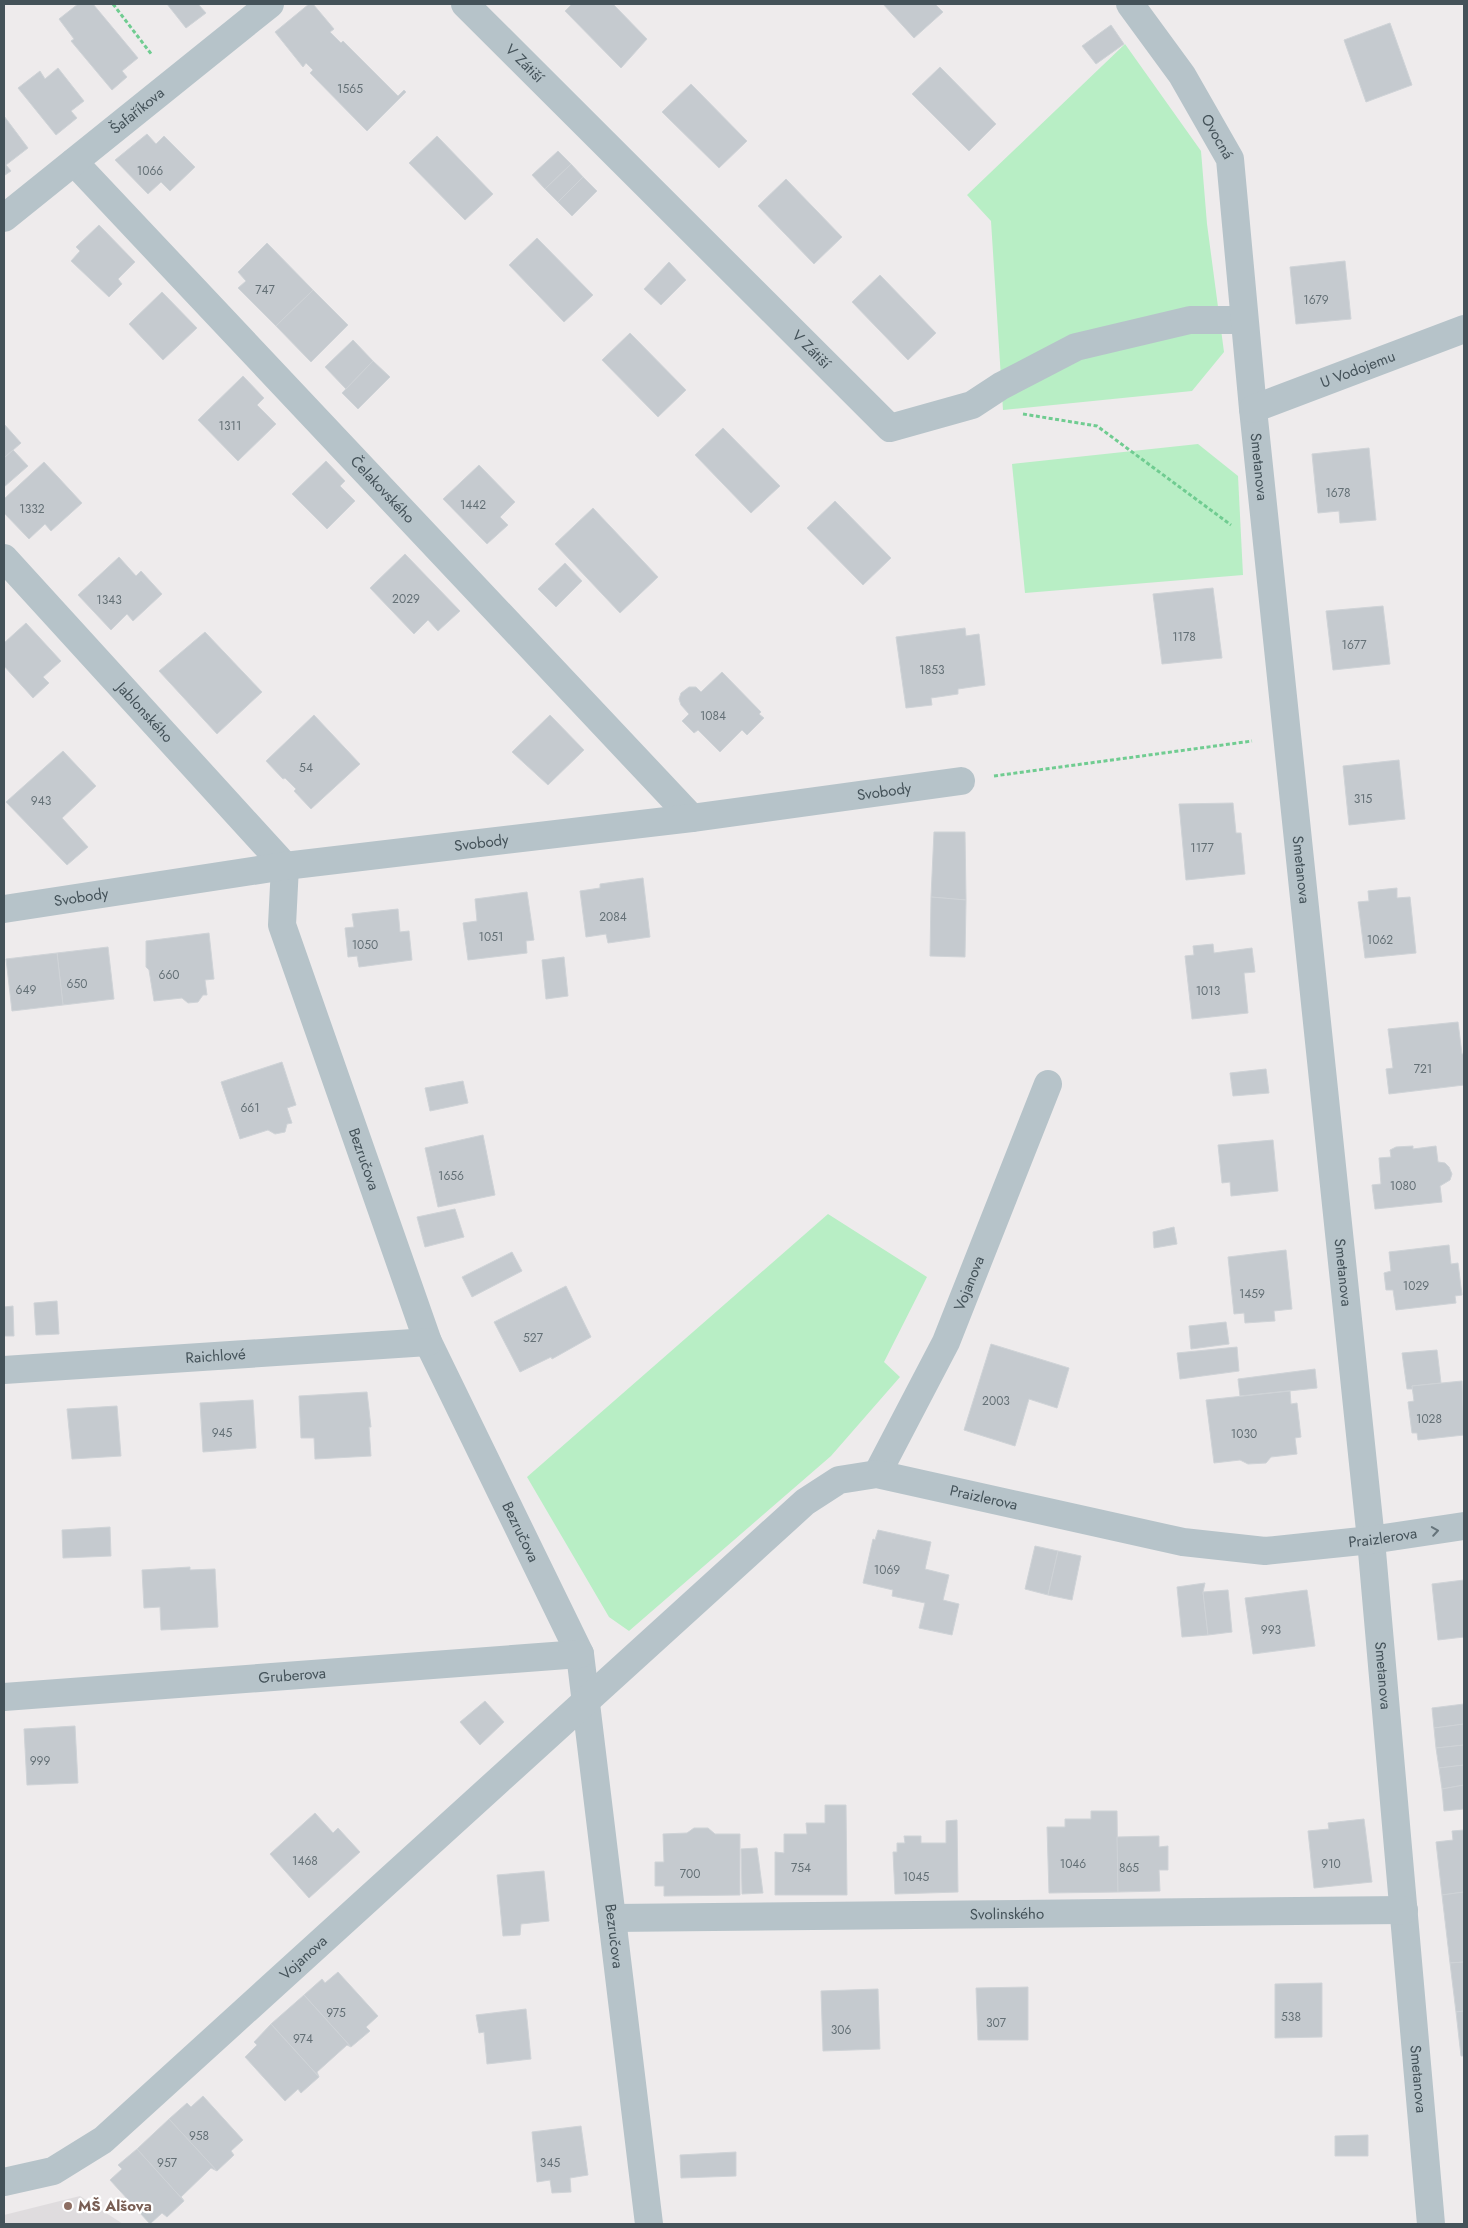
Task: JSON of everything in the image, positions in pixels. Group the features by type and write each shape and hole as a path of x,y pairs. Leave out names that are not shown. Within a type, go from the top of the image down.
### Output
{"street":[{"name":"Šafaříkova","path":"4,218 171,81 270,4"},
{"name":"V Zátiší","path":"465,4 890,428 972,405 1002,386 1076,346 1190,320 1244,320"},
{"name":"Ovocná","path":"1130,4 1182,75 1230,159 1244,320"},
{"name":"Čelakovského","path":"74,162 692,818"},
{"name":"Smetanova","path":"1244,320 1371,1540 1431,2224"},
{"name":"U Vodojemu","path":"1252,409 1464,329"},
{"name":"Jablonského","path":"4,558 285,866"},
{"name":"Svobody","path":"4,908 285,866 692,818 961,781"},
{"name":"Bezručova","path":"285,866 282,925 428,1342 580,1654 649,2224"},
{"name":"Vojanova","path":"877,1474 946,1342 1048,1084"},
{"name":"Raichlové","path":"4,1370 428,1342"},
{"name":"Praizlerova","path":"585,1703 805,1502 839,1480 877,1474 1183,1542 1265,1551 1371,1540 1464,1526"},
{"name":"Gruberova","path":"4,1697 580,1654"},
{"name":"Vojanova","path":"4,2182 53,2171 103,2140 585,1703"},
{"name":"Svolinského","path":"612,1918 1404,1910"}],"path":[{"path":"113,4 171,81"},
{"path":"972,405 1098,426 1267,552"},
{"path":"961,781 1287,737"}],"shaded area":[{"name":"MŠ Alšova","path":"80,2196 123,2224 4,2224 4,2215"}],"green space":[{"path":"1125,44 1201,151 1207,224 1224,352 1192,391 1003,410 991,221 967,195"},
{"path":"1198,444 1238,476 1243,575 1025,593 1012,464"},
{"path":"828,1214 927,1277 884,1362 900,1377 831,1456 629,1631 609,1617 527,1477"}],"building":[{"path":"78,4 93,4 138,58 122,71 127,77 112,90 71,41 74,39 59,19"},
{"path":"167,4 198,4 206,13 186,28"},
{"path":"309,4 313,4 334,29 330,32 341,43 343,41 398,96 404,90 406,92 367,131 310,73 313,70 306,63 303,67 275,32"},
{"path":"572,4 613,4 647,39 621,68 565,11"},
{"path":"883,4 935,4 943,12 914,38"},
{"path":"1390,23 1412,85 1366,102 1344,40"},
{"path":"1111,25 1124,44 1096,64 1082,46"},
{"path":"940,67 996,124 969,151 912,94"},
{"path":"58,68 84,101 71,111 77,118 56,135 18,88 40,71 45,79"},
{"path":"691,84 747,141 719,168 662,112"},
{"path":"4,116 28,148 6,165 11,171 5,175"},
{"path":"147,134 156,144 164,136 195,167 170,191 161,182 148,194 115,160"},
{"path":"437,136 493,194 465,220 409,163"},
{"path":"558,151 571,164 545,189 532,175"},
{"path":"571,164 583,177 558,202 545,189"},
{"path":"583,177 597,191 572,216 558,202"},
{"path":"786,179 842,237 814,264 758,206"},
{"path":"99,225 135,262 118,279 122,284 109,297 71,261 80,251 76,247"},
{"path":"537,238 593,295 564,322 509,265"},
{"path":"267,243 313,290 276,326 238,288 246,281 238,272"},
{"path":"1345,261 1351,319 1296,324 1290,267"},
{"path":"669,262 686,280 661,305 644,289"},
{"path":"880,275 936,333 908,360 852,302"},
{"path":"313,290 348,325 311,362 276,326"},
{"path":"162,292 197,328 163,360 129,324"},
{"path":"630,333 686,390 658,417 602,360"},
{"path":"353,340 373,361 346,389 325,367"},
{"path":"373,361 390,377 358,409 342,393"},
{"path":"243,376 264,398 257,405 276,424 238,461 198,420"},
{"path":"4,424 21,443 4,458"},
{"path":"723,428 780,486 751,513 695,455"},
{"path":"1369,448 1376,520 1340,523 1339,511 1318,513 1312,454"},
{"path":"13,450 28,466 4,487 4,458"},
{"path":"326,461 345,481 340,486 355,501 327,529 292,494"},
{"path":"44,462 82,503 51,531 45,524 29,539 4,513 4,499"},
{"path":"479,465 515,502 500,517 508,525 487,544 443,499"},
{"path":"835,501 891,558 863,585 807,528"},
{"path":"593,508 658,577 620,613 555,544"},
{"path":"405,554 460,611 438,631 428,620 414,634 370,588"},
{"path":"119,557 136,576 141,571 162,594 133,621 127,614 111,630 78,595"},
{"path":"565,563 582,581 556,607 538,589"},
{"path":"1213,588 1222,658 1162,664 1153,594"},
{"path":"1383,606 1390,664 1333,670 1326,611"},
{"path":"26,623 61,661 43,677 49,683 33,698 4,666 4,643"},
{"path":"965,628 966,636 979,634 985,685 958,689 958,694 931,698 932,705 906,708 896,637"},
{"path":"205,632 262,692 217,734 159,671"},
{"path":"722,672 761,712 759,714 764,718 747,735 742,730 720,752 698,730 694,733 682,721 689,714 681,705 679,699 681,693 689,687 696,687 701,692"},
{"path":"314,715 360,764 311,809 294,791 296,789 285,778 283,779 266,761"},
{"path":"550,715 584,750 548,785 512,752"},
{"path":"63,751 96,786 62,818 88,847 67,865 6,802"},
{"path":"1399,760 1405,819 1349,825 1343,766"},
{"path":"1233,803 1236,833 1241,833 1245,874 1186,880 1179,804"},
{"path":"934,832 965,832 966,900 931,897"},
{"path":"643,878 650,937 608,943 606,934 586,937 580,891 600,888 600,884"},
{"path":"1397,888 1397,898 1410,897 1416,953 1365,958 1358,902 1369,901 1368,891"},
{"path":"527,892 534,940 526,941 527,953 468,960 463,923 477,921 475,899"},
{"path":"931,897 966,900 965,957 930,956"},
{"path":"398,909 400,932 409,931 412,960 359,967 357,956 348,957 345,928 354,927 352,914"},
{"path":"209,933 214,979 205,980 207,995 203,995 198,1002 188,1003 182,998 154,1001 149,970 146,967 146,941"},
{"path":"1213,944 1214,953 1252,948 1255,972 1244,973 1248,1013 1192,1019 1185,956 1194,955 1193,946"},
{"path":"108,947 114,999 63,1005 57,953"},
{"path":"57,953 63,1005 12,1011 6,959"},
{"path":"564,957 568,996 546,999 542,960"},
{"path":"1458,1022 1462,1054 1464,1054 1464,1085 1389,1094 1386,1069 1393,1068 1388,1029"},
{"path":"282,1062 296,1105 287,1108 292,1123 287,1124 285,1132 275,1134 268,1130 240,1139 221,1082"},
{"path":"1266,1069 1269,1093 1233,1096 1230,1073"},
{"path":"463,1081 468,1103 430,1111 425,1088"},
{"path":"483,1135 495,1195 438,1207 425,1148"},
{"path":"1273,1140 1278,1191 1231,1196 1230,1182 1222,1183 1218,1145"},
{"path":"1413,1146 1413,1149 1436,1146 1438,1162 1445,1163 1449,1167 1452,1174 1450,1180 1440,1186 1442,1202 1375,1209 1372,1185 1381,1184 1379,1158 1391,1157 1390,1150 1396,1147"},
{"path":"455,1209 464,1237 425,1247 417,1217"},
{"path":"1174,1227 1177,1244 1154,1248 1153,1232"},
{"path":"1449,1245 1451,1264 1458,1263 1462,1295 1455,1296 1456,1303 1396,1310 1393,1290 1386,1290 1384,1273 1391,1271 1389,1252"},
{"path":"1286,1250 1292,1309 1274,1311 1275,1321 1245,1323 1244,1313 1234,1314 1228,1257"},
{"path":"512,1252 522,1271 472,1297 462,1277"},
{"path":"566,1286 591,1337 552,1359 551,1357 520,1372 494,1322"},
{"path":"57,1301 59,1334 36,1335 34,1303"},
{"path":"13,1306 14,1336 4,1336 4,1307"},
{"path":"1226,1322 1229,1344 1191,1349 1189,1326"},
{"path":"991,1344 1069,1368 1057,1408 1029,1399 1015,1446 964,1430"},
{"path":"1237,1347 1239,1371 1180,1379 1177,1353"},
{"path":"1437,1350 1441,1383 1412,1386 1413,1389 1407,1389 1402,1353"},
{"path":"1315,1369 1317,1388 1240,1396 1238,1379"},
{"path":"1462,1381 1464,1435 1418,1440 1417,1433 1412,1433 1408,1402 1414,1401 1412,1386"},
{"path":"1290,1391 1291,1404 1297,1403 1301,1437 1295,1438 1297,1454 1271,1457 1266,1463 1248,1464 1240,1460 1214,1463 1206,1400"},
{"path":"367,1392 371,1427 369,1427 371,1456 315,1459 314,1438 301,1438 299,1396"},
{"path":"253,1400 256,1448 203,1452 200,1403"},
{"path":"117,1406 121,1456 72,1459 67,1409"},
{"path":"110,1527 111,1556 63,1558 62,1530"},
{"path":"878,1530 931,1542 925,1569 949,1575 943,1600 959,1604 952,1635 919,1628 925,1603 892,1596 893,1590 863,1583 873,1539 875,1540"},
{"path":"1035,1546 1058,1551 1048,1595 1025,1589"},
{"path":"1058,1551 1081,1556 1072,1600 1048,1595"},
{"path":"190,1567 190,1570 215,1569 218,1627 161,1630 160,1607 144,1608 142,1570"},
{"path":"1464,1580 1464,1637 1438,1640 1432,1584"},
{"path":"1205,1583 1203,1592 1208,1635 1182,1637 1177,1587"},
{"path":"1228,1590 1232,1632 1208,1635 1203,1592"},
{"path":"1307,1590 1315,1646 1253,1654 1245,1598"},
{"path":"485,1701 504,1722 480,1745 460,1722"},
{"path":"1464,1704 1464,1724 1434,1728 1432,1708"},
{"path":"1464,1724 1464,1745 1436,1748 1434,1728"},
{"path":"75,1726 78,1783 27,1785 24,1729"},
{"path":"1464,1745 1464,1765 1439,1768 1436,1748"},
{"path":"1464,1765 1464,1785 1442,1789 1439,1768"},
{"path":"1464,1785 1464,1809 1444,1811 1442,1789"},
{"path":"825,1805 846,1805 847,1895 775,1895 775,1852 784,1853 784,1834 807,1834 806,1823 825,1823"},
{"path":"1091,1811 1117,1811 1118,1892 1049,1893 1047,1827 1065,1827 1065,1819 1091,1819"},
{"path":"315,1813 333,1833 338,1828 360,1852 309,1898 270,1854"},
{"path":"1364,1819 1372,1882 1314,1888 1308,1831 1329,1829 1328,1823"},
{"path":"957,1820 958,1892 895,1894 893,1852 897,1852 897,1843 905,1843 904,1836 921,1836 921,1843 946,1843 946,1821"},
{"path":"694,1828 708,1828 715,1834 740,1834 740,1895 664,1896 664,1886 655,1886 655,1862 664,1862 663,1834 687,1833"},
{"path":"1464,1830 1464,1892 1442,1895 1436,1842 1453,1840 1452,1831"},
{"path":"1159,1836 1159,1847 1168,1846 1168,1870 1159,1870 1160,1891 1118,1892 1117,1837"},
{"path":"757,1848 763,1893 742,1894 741,1849"},
{"path":"544,1871 549,1921 521,1924 520,1935 503,1936 497,1875"},
{"path":"1464,1892 1464,1962 1450,1963 1442,1895"},
{"path":"1464,1962 1464,2011 1456,2012 1450,1963"},
{"path":"338,1972 378,2016 366,2027 370,2031 351,2047 304,1995 322,1979 325,1983"},
{"path":"1322,1983 1322,2037 1275,2038 1275,1984"},
{"path":"1028,1987 1028,2040 978,2040 976,1988"},
{"path":"878,1989 880,2049 823,2051 821,1991"},
{"path":"304,1995 351,2047 347,2045 317,2072 319,2077 271,2024"},
{"path":"526,2009 531,2059 487,2064 484,2032 479,2033 476,2015"},
{"path":"1464,2011 1464,2056 1461,2056 1456,2012"},
{"path":"271,2024 319,2077 301,2093 298,2089 285,2101 245,2057 257,2045 254,2042"},
{"path":"203,2096 243,2140 231,2151 234,2155 217,2171 169,2119 187,2103 191,2107"},
{"path":"169,2119 217,2171 211,2168 181,2197 184,2201 137,2149"},
{"path":"581,2126 588,2175 570,2178 571,2192 552,2193 550,2180 537,2182 532,2132"},
{"path":"1368,2135 1368,2156 1335,2156 1335,2136"},
{"path":"137,2149 184,2201 167,2217 162,2213 150,2224 110,2180 122,2169 118,2165"},
{"path":"736,2152 736,2176 681,2178 680,2155"}],"place":[{"name":"MŠ Alšova","path":"68,2206"}]}
